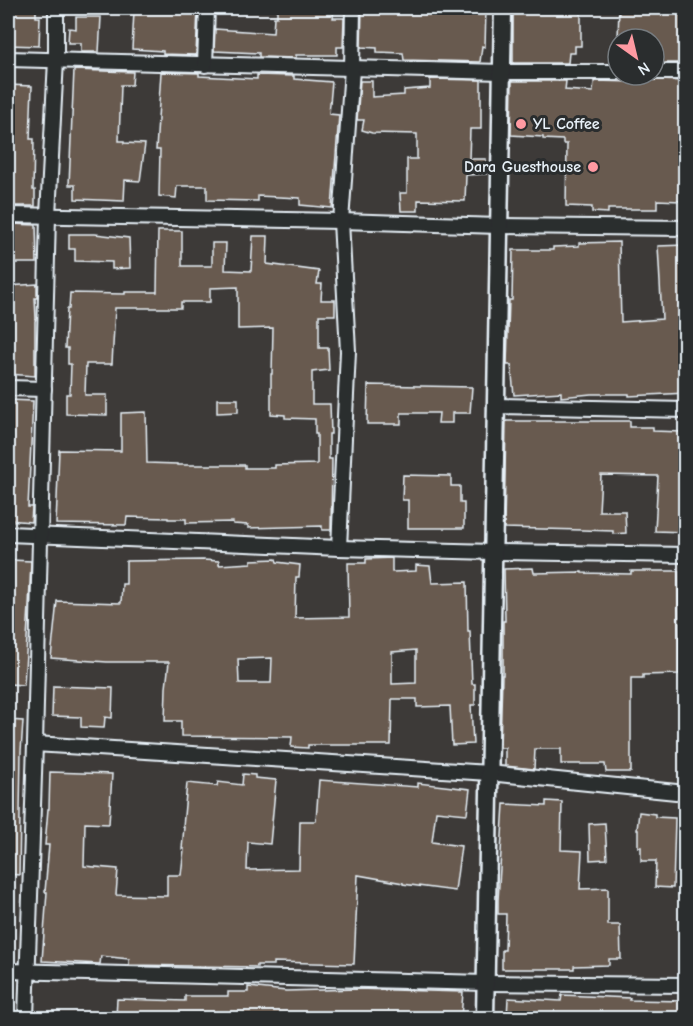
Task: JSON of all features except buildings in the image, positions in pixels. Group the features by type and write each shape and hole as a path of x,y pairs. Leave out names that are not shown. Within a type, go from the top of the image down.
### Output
{"street":[{"path":"26,1018 48,215 56,60 56,8"},
{"path":"206,65 207,8"},
{"path":"339,548 348,351 341,222 352,69 353,8"},
{"path":"485,1018 503,8"},
{"path":"8,59 352,69 606,72"},
{"path":"666,72 686,72"},
{"path":"8,215 686,228"},
{"path":"8,388 44,389"},
{"path":"496,406 686,410"},
{"path":"8,534 339,548 686,555"},
{"path":"35,744 489,773 686,793"},
{"path":"8,971 486,983 686,985"}],"place":[{"name":"YL Coffee","path":"521,124"},
{"name":"Dara Guesthouse","path":"593,167"}]}
